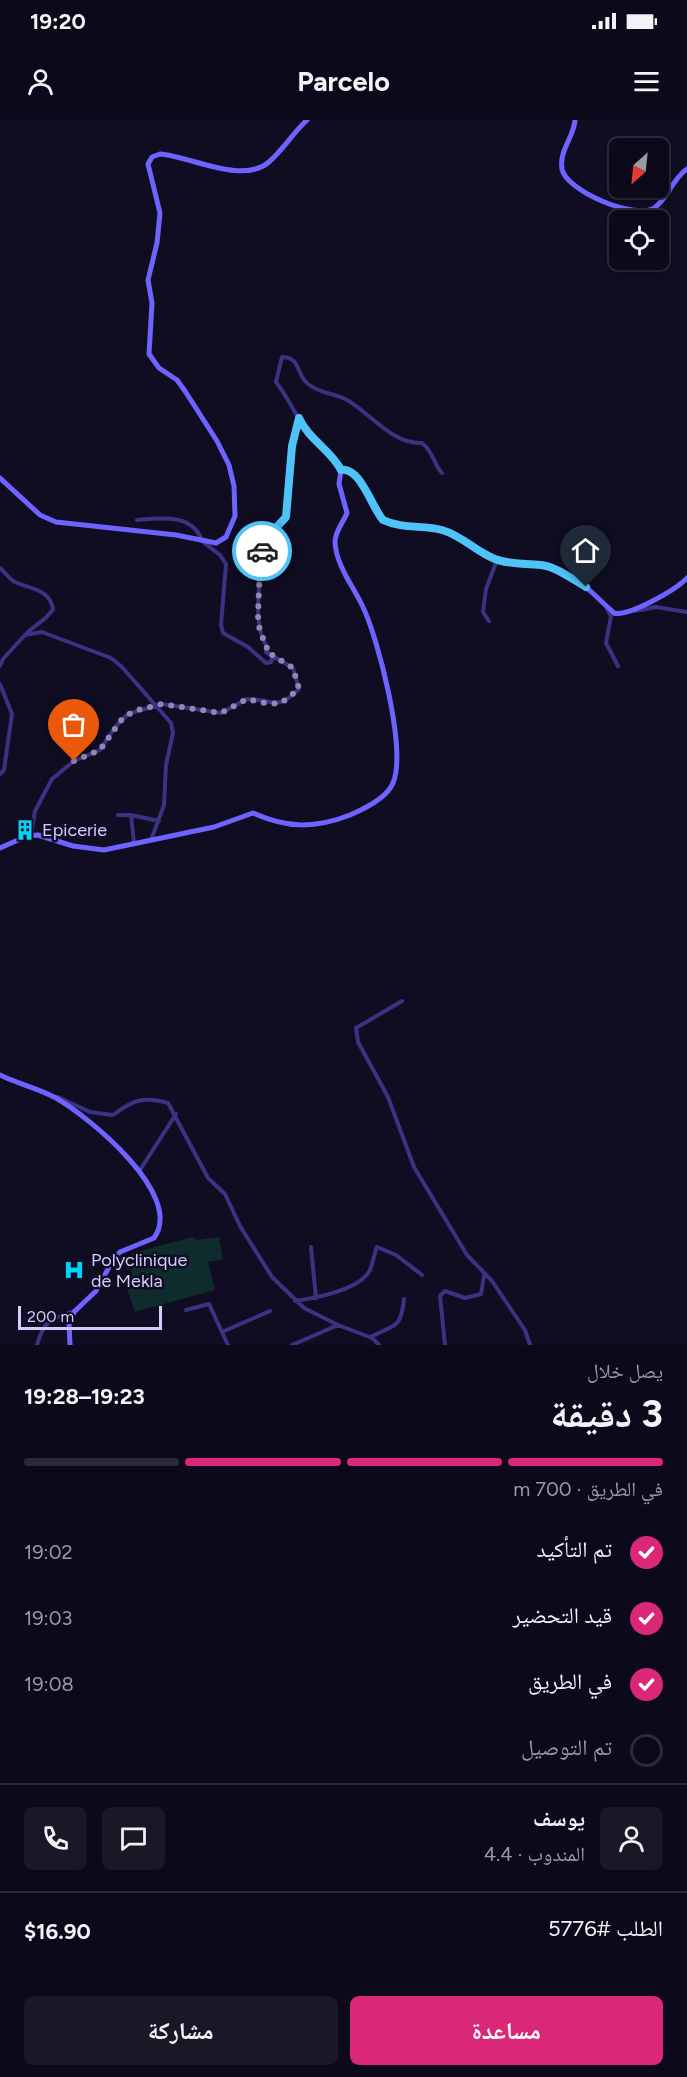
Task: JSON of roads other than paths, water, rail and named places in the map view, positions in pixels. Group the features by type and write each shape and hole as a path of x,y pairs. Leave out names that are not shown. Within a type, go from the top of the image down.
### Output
{"main road":[{"path":"0,478 40,515 56,522 220,541 231,529 235,516 234,486 229,465 198,408 177,381 159,368 149,354 152,303 148,274 157,243 160,213 148,164 152,158 160,154 224,169 255,169 272,159 307,120"},
{"path":"576,120 562,155 561,166 567,180 593,197 629,210 652,210 659,204 677,177 687,170"},
{"path":"0,848 31,836 47,836 91,850 214,827 253,813 278,824 317,825 359,811 382,796 393,785 396,772 395,726 385,685 382,656 362,605 346,576 335,543 336,532 347,513 339,484 341,470 352,472 359,479 383,520 400,525 444,530 497,560 543,565 557,570 586,587 607,609 620,614 628,613 667,594 687,578"},
{"path":"0,1075 43,1092 71,1109 141,1170 161,1212 159,1231 146,1243 117,1254 96,1291 75,1311 69,1321 70,1345"}],"street":[{"path":"341,470 337,462 319,445 299,418 276,382 282,357 289,357 298,363 306,383 317,390 345,398 399,438 413,443 422,443 430,450 434,465 442,473"},
{"path":"31,836 35,811 56,775 74,761 100,750 122,719 154,705 177,705 221,713 247,699 269,704 288,700 299,689 297,676 286,662 266,651 267,647 258,618 262,576 259,558 269,544 274,530 286,517 292,446 299,418"},
{"path":"137,520 174,518 193,526 201,540 220,555 226,564 221,625 223,633 248,647 266,663 271,662 273,656"},
{"path":"489,621 483,612 486,589 497,560"},
{"path":"0,568 15,582 47,595 53,609 46,619 33,626 25,634 3,658 0,666"},
{"path":"628,613 656,607 687,612"},
{"path":"607,609 611,616 606,643 618,666"},
{"path":"25,634 42,632 111,658 122,667 174,729 166,765 164,805 151,840"},
{"path":"0,684 12,714 13,726 4,770 0,774"},
{"path":"118,815 132,815 159,821"},
{"path":"132,815 134,843"},
{"path":"402,1001 361,1024 356,1028 355,1035 388,1097 414,1167 467,1255 484,1274 525,1330 530,1345"},
{"path":"43,1092 90,1112 113,1115 128,1104 149,1098 168,1103 176,1114 208,1178 225,1194 240,1226 272,1277 294,1301 338,1325 370,1337 379,1345"},
{"path":"141,1170 176,1114"},
{"path":"311,1247 316,1298"},
{"path":"294,1301 316,1298 363,1279 371,1269 377,1247 396,1255 422,1275"},
{"path":"445,1345 440,1296 446,1291 465,1298 481,1294 484,1274"},
{"path":"370,1337 394,1327 403,1316 404,1299"},
{"path":"186,1310 209,1304 228,1345"},
{"path":"37,1345 41,1330 50,1319 75,1311"},
{"path":"222,1332 270,1311"},
{"path":"292,1345 338,1325"}],"place":[{"name":"Epicerie","path":"25,830"},
{"name":"Polyclinique de Mekla","path":"74,1270"}]}
